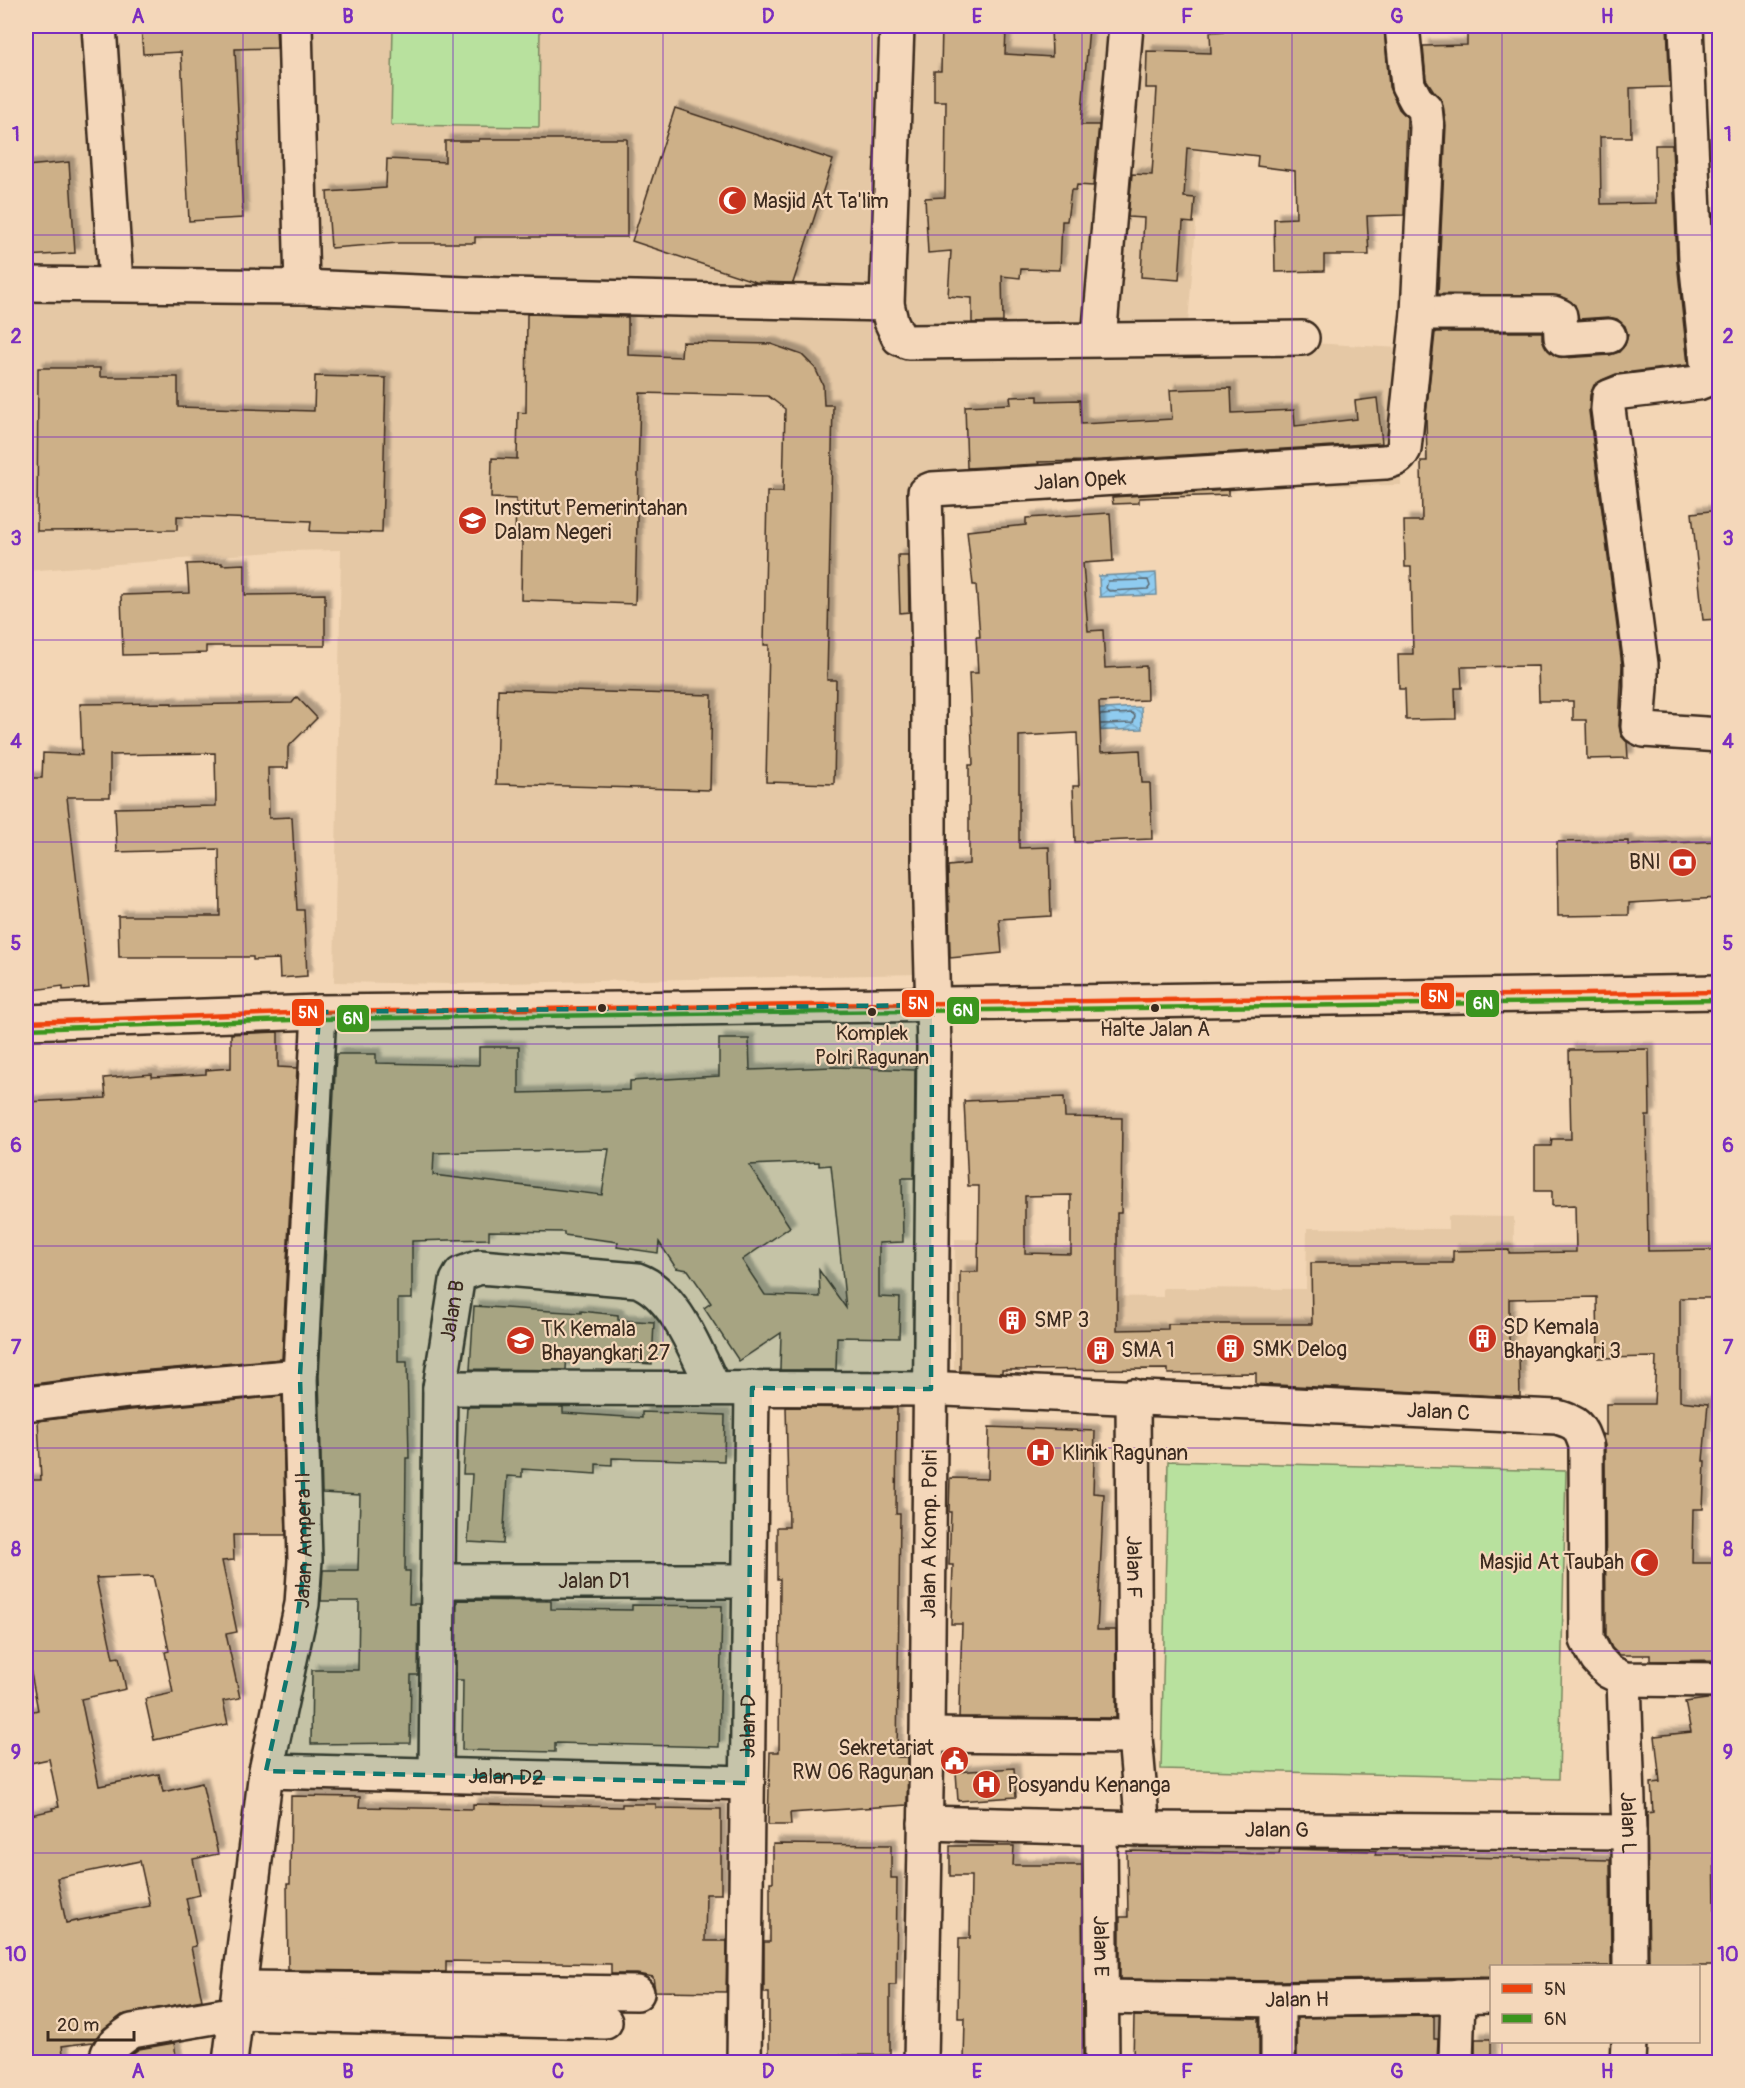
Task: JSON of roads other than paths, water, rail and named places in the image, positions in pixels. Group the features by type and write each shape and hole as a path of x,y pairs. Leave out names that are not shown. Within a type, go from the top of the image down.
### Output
{"street":[{"path":"99,26 116,284"},
{"path":"295,26 302,287"},
{"path":"897,26 888,304 894,328 904,342 1302,338"},
{"path":"1099,339 1126,26"},
{"name":"Jalan Opek","path":"932,1005 925,491 1385,462 1396,460 1401,456 1404,449 1418,313 1427,127 1426,111 1416,100 1408,85 1402,26"},
{"path":"1686,26 1696,260 1708,372 1705,378 1698,383 1611,395 1608,409 1641,670 1638,727 1642,730 1719,735"},
{"path":"26,284 302,287 465,294 888,304"},
{"path":"1418,313 1553,313 1560,316 1563,339 1609,336"},
{"path":"26,1022 319,1012 1719,992"},
{"name":"Jalan A Komp. Polri","path":"921,2062 931,1389 934,1047 932,1005"},
{"name":"Jalan Ampera II","path":"230,2062 266,1771 302,1604 305,1560 300,1376 319,1012"},
{"name":"Jalan B","path":"436,1775 440,1388 457,1281 461,1274 480,1267 637,1280 648,1284 657,1290 672,1308 714,1388"},
{"path":"26,1404 129,1391 300,1376"},
{"path":"440,1388 931,1389"},
{"name":"Jalan D","path":"744,2062 752,1388"},
{"name":"Jalan C","path":"931,1389 1133,1396 1546,1417 1572,1422 1580,1428 1586,1445 1587,1640 1597,1659 1608,1671 1624,1679"},
{"name":"Jalan F","path":"1133,1396 1135,1737 1143,1830"},
{"name":"Jalan D1","path":"438,1581 749,1581"},
{"path":"1624,1679 1719,1680"},
{"name":"Jalan L","path":"1624,1679 1629,1832 1629,1965"},
{"path":"927,1735 1135,1737"},
{"name":"Jalan D2","path":"266,1771 747,1783"},
{"name":"Jalan G","path":"925,1823 1143,1830 1629,1832"},
{"name":"Jalan E","path":"1100,1829 1102,2062"},
{"path":"106,2062 106,2055 118,2040 132,2031 239,2001 637,1993"},
{"path":"1456,2062 1458,1996"},
{"name":"Jalan H","path":"1102,1997 1278,2000 1490,1996"},
{"path":"1278,2000 1278,2062"},
{"path":"239,2001 604,2022"},
{"path":"1628,2062 1629,2043"}],"water":[{"path":"1156,573 1157,595 1100,597 1099,576"},
{"path":"1141,707 1142,729 1086,731 1084,710"}],"place":[{"name":"Masjid At Ta'lim","path":"732,201"},
{"name":"Institut Pemerintahan Dalam Negeri","path":"473,520"},
{"name":"BNI","path":"1682,862"},
{"name":"Halte Jalan A","path":"1155,1008"},
{"name":"Komplek Polri Ragunan","path":"872,1012"},
{"name":"SMP 3","path":"1013,1320"},
{"name":"SD Kemala Bhayangkari 3","path":"1482,1339"},
{"name":"TK Kemala Bhayangkari 27","path":"520,1341"},
{"name":"SMK Delog","path":"1231,1349"},
{"name":"SMA 1","path":"1100,1350"},
{"name":"Klinik Ragunan","path":"1041,1453"},
{"name":"Masjid At Taubah","path":"1645,1562"},
{"name":"Sekretariat RW 06 Ragunan","path":"955,1760"},
{"name":"Posyandu Kenanga","path":"986,1785"}]}
